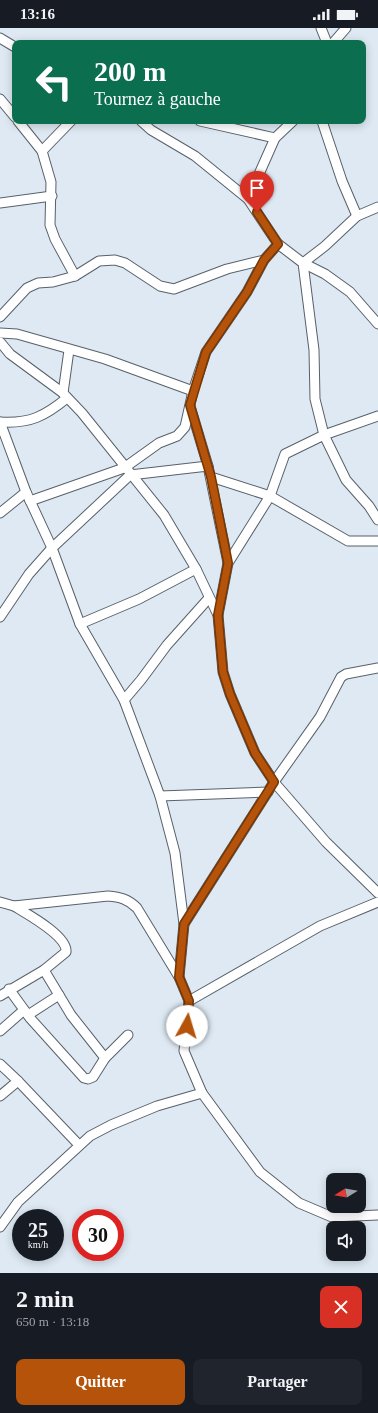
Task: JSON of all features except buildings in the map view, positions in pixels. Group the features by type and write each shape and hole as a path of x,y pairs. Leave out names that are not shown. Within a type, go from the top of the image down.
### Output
{"street":[{"path":"321,28 326,40"},
{"path":"336,40 346,28"},
{"path":"0,38 12,45"},
{"path":"0,99 12,113"},
{"path":"20,124 42,151 51,182 52,196 50,225 55,239 75,276"},
{"path":"42,151 68,124"},
{"path":"145,124 157,134 195,156 248,198 278,244 303,263 324,274 350,292 378,324"},
{"path":"213,124 275,138"},
{"path":"248,198 275,138 290,124"},
{"path":"323,124 342,181 357,216"},
{"path":"0,203 52,196"},
{"path":"303,263 325,246 357,216 378,207"},
{"path":"0,514 28,497 124,468 159,443 177,436 182,432 185,427 193,391 206,352 247,292 264,260 278,244"},
{"path":"0,317 27,288 38,283 52,282 75,276 99,261 115,260 125,263 160,286 174,289 227,268 264,260"},
{"path":"303,263 314,350 315,399 324,435 346,480 369,506 378,520"},
{"path":"0,333 17,334 123,365 193,391"},
{"path":"0,342 10,354 65,396 82,413 124,468 164,515 196,569 218,615"},
{"path":"70,350 65,396 51,411 40,418 13,423 0,422 28,497 52,548 80,624 124,700 160,796 175,854 184,924 179,977"},
{"path":"190,405 211,477 228,563"},
{"path":"378,416 324,435 285,454 270,496 228,563 218,615 223,672 230,694 255,753 274,782 326,842 378,893"},
{"path":"0,617 29,574 52,548 130,475 208,466"},
{"path":"211,477 270,496 348,541 378,541"},
{"path":"80,624 139,599 196,569"},
{"path":"124,700 171,640 209,598"},
{"path":"184,924 274,782 320,717 341,677 349,673 378,668"},
{"path":"160,796 268,792"},
{"path":"14,906 108,896 119,897 131,902 137,908 179,977 189,1001 184,1051 202,1093 260,1172 299,1203 332,1217 378,1214"},
{"path":"0,902 14,906 52,930 66,946 66,952 61,958 0,996"},
{"path":"189,1001 320,926 378,902"},
{"path":"44,970 84,1033 105,1058"},
{"path":"9,989 26,1012 84,1078 88,1079 93,1077 105,1058 128,1035"},
{"path":"0,1031 26,1012 60,995"},
{"path":"0,1064 79,1145"},
{"path":"0,1096 18,1081"},
{"path":"0,1226 18,1202 79,1145 110,1125 157,1106 202,1093"}],"route":[{"path":"187,1026 189,1001 179,977 184,924 274,782 255,753 230,694 223,672 218,615 228,563 211,477 190,405 201,364 206,352 247,292 264,260 278,244 257,212"}]}
